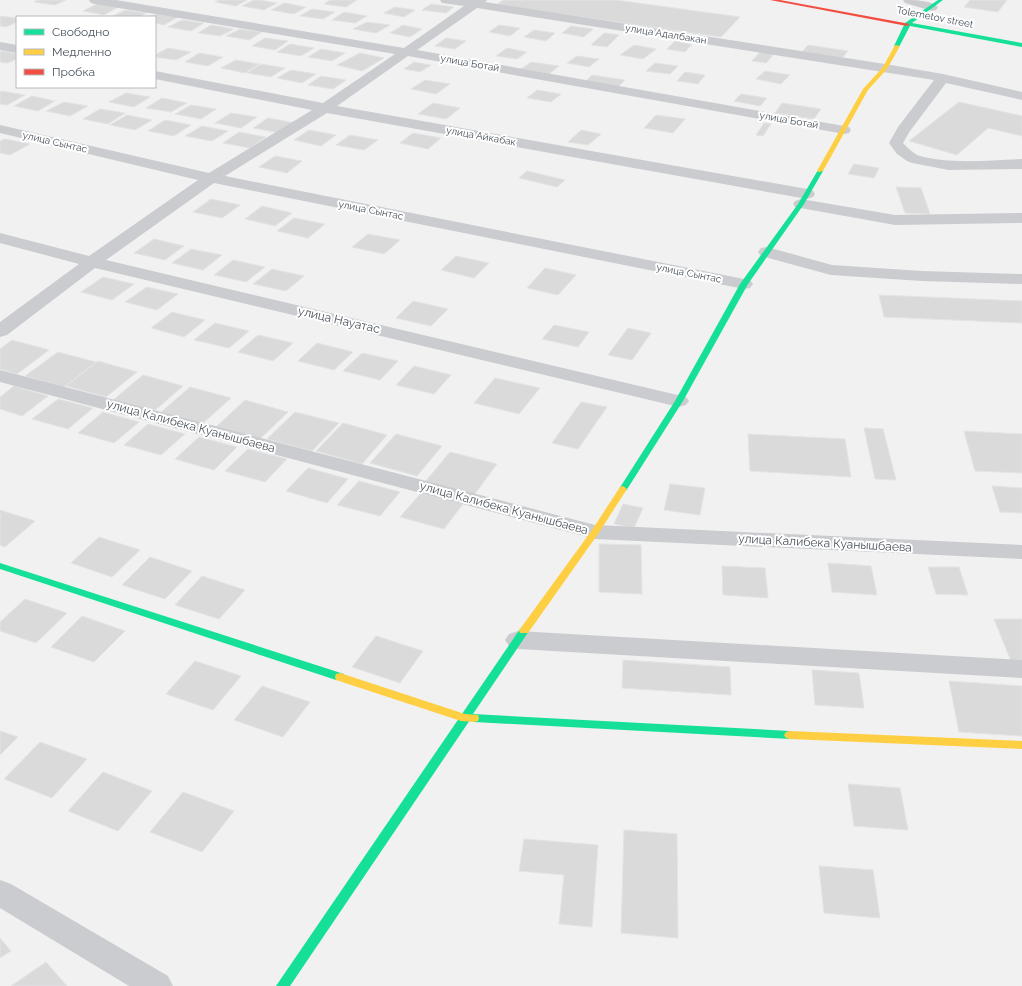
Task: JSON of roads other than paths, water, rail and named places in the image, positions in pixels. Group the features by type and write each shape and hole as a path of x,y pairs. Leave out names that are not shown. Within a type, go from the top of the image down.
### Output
{"street":[{"name":"улица Ботай","path":"96,0 406,52 844,130"},
{"name":"улица Адалбакан","path":"446,0 478,2 885,68 943,78 1022,96"},
{"name":"Tolemetov street","path":"772,0 1022,39"},
{"name":"Tolemetov street","path":"805,0 1022,45"},
{"path":"909,0 936,4"},
{"path":"0,331 92,262 211,178 325,108 478,2"},
{"path":"283,986 518,640 594,532 679,401 744,284 804,199 844,130 866,88 885,68 912,21 936,4"},
{"path":"0,46 16,49"},
{"name":"улица Айкабак","path":"156,75 804,199 895,220 1022,218"},
{"path":"943,78 903,130 896,143 902,151 912,158 949,165 1022,164"},
{"name":"улица Сынтас","path":"0,129 211,178 744,284"},
{"name":"улица Науатас","path":"0,238 92,262 679,401"},
{"path":"767,252 831,270 922,276 1022,280"},
{"name":"улица Калибека Куанышбаева","path":"0,376 594,532 1022,552"},
{"path":"0,566 465,718 883,740 1022,745"},
{"path":"518,640 800,658 1022,669"},
{"path":"0,893 157,986"}]}
